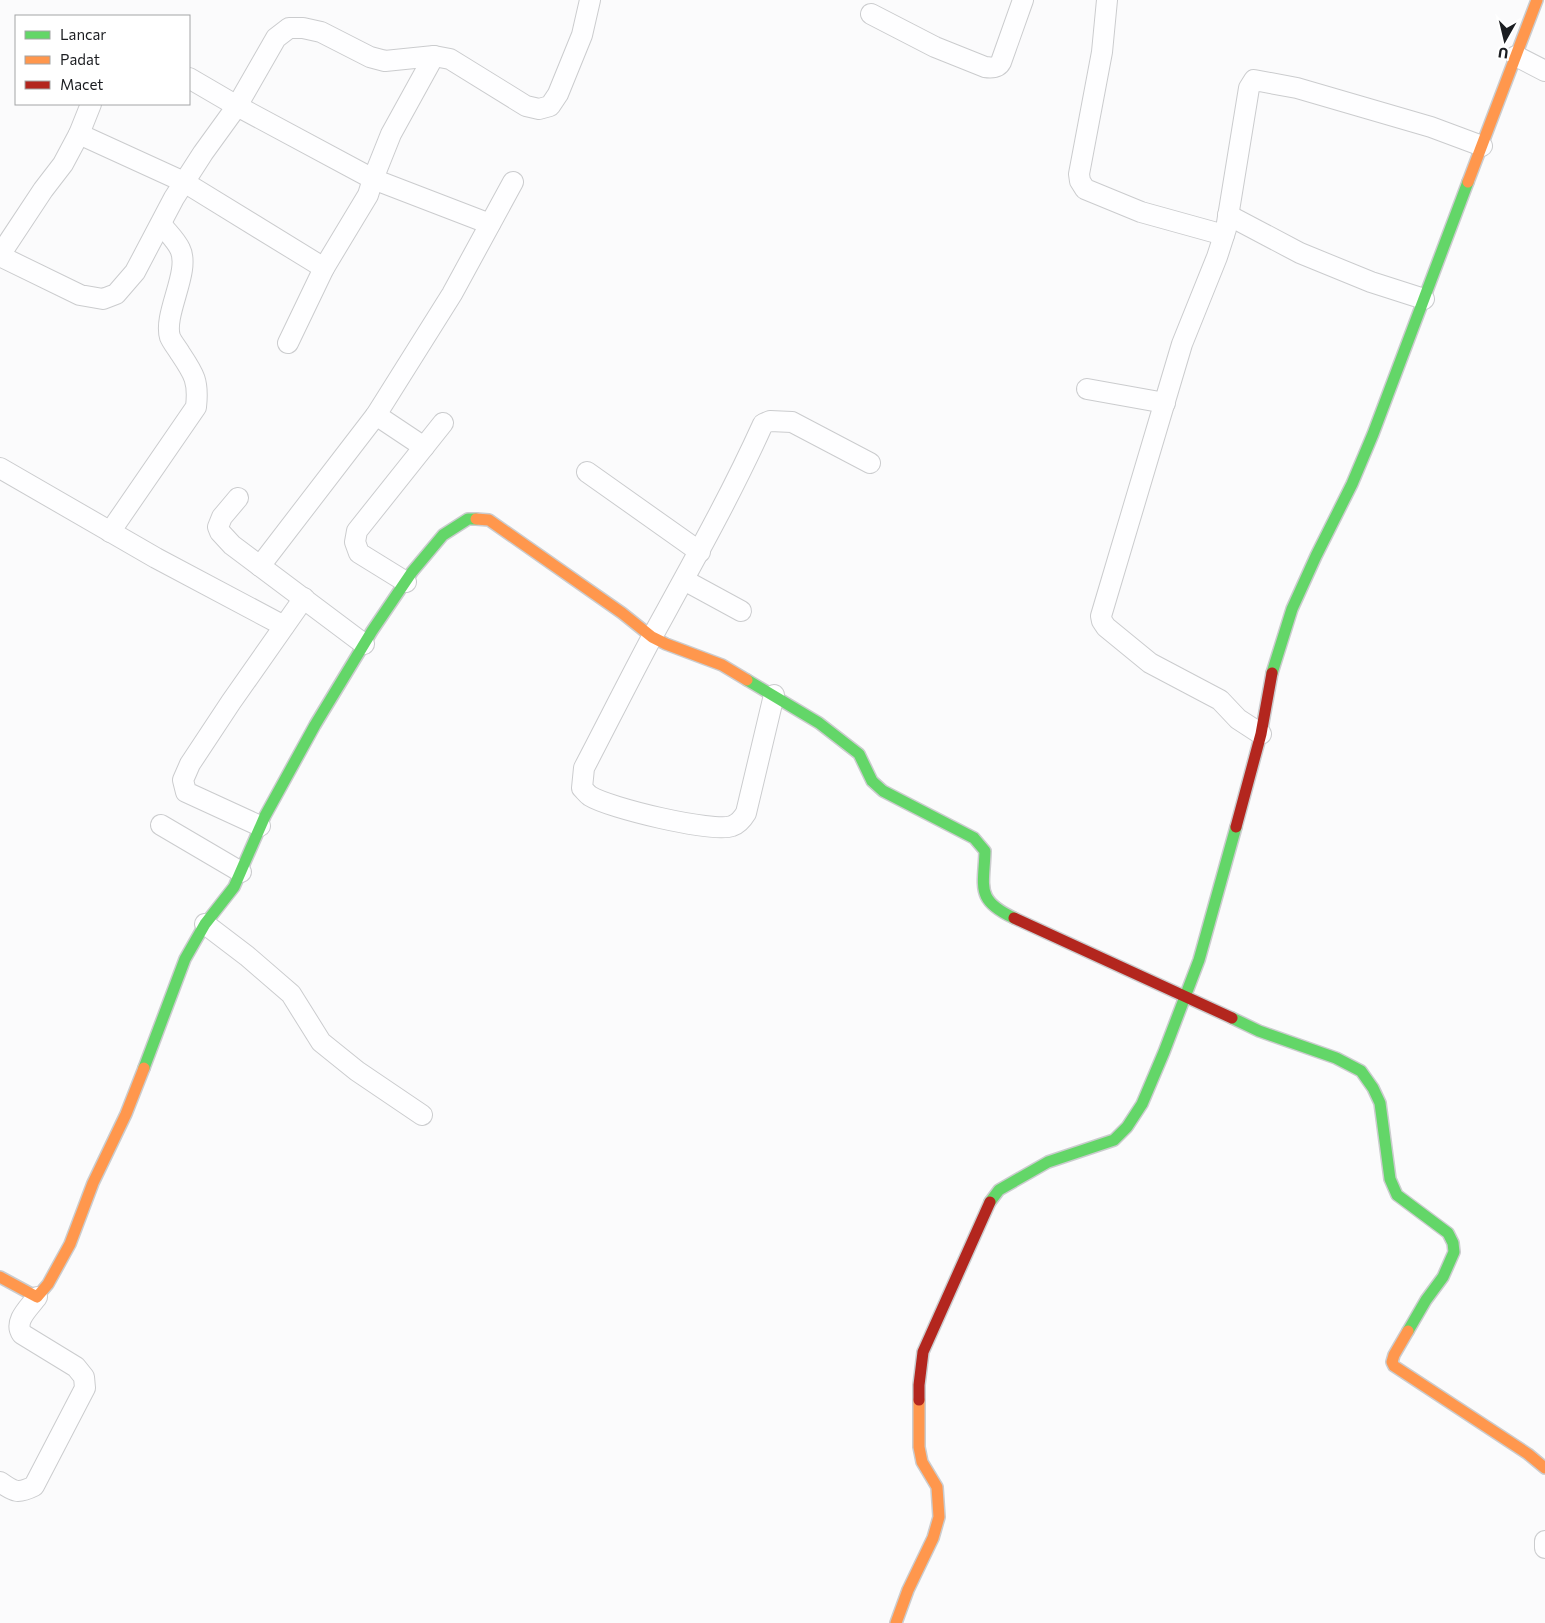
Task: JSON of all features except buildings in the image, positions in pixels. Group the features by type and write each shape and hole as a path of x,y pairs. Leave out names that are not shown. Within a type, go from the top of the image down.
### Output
{"street":[{"path":"91,105 79,134 63,164 43,190 0,255 80,295 103,300 116,294 135,272 184,182 237,106 276,38 288,28 303,28 321,32 370,57 385,61 434,56 450,59 526,106 539,110 550,106 558,94 582,35 590,0"},
{"path":"871,14 935,47 985,67 994,68 1000,65 1023,0"},
{"path":"1107,0 1102,52 1083,148 1079,174 1080,181 1085,189 1141,212 1224,236"},
{"path":"896,1623 908,1590 933,1538 939,1517 937,1487 922,1462 919,1447 919,1385 923,1352 991,1200 999,1190 1048,1162 1114,1140 1127,1127 1142,1104 1200,960 1261,734 1273,668 1292,609 1356,476 1373,434 1537,0"},
{"path":"288,342 324,268 368,195 391,134 434,56"},
{"path":"1516,56 1545,71"},
{"path":"190,79 237,106 374,179 490,224"},
{"path":"1261,734 1238,719 1220,700 1150,663 1106,627 1102,621 1104,606 1182,344 1224,236 1249,88 1254,80 1306,91 1431,127 1482,146"},
{"path":"79,134 184,182 324,268"},
{"path":"260,566 376,415 452,294 513,182"},
{"path":"1228,215 1300,253 1371,282 1424,299"},
{"path":"110,532 196,407 198,390 193,372 170,338 169,331 181,269 180,249 161,224"},
{"path":"1087,389 1166,402"},
{"path":"376,415 424,447"},
{"path":"774,696 746,813 732,826 688,822 634,812 589,795 582,788 584,768 652,637 700,552 744,467 763,424 770,421 792,422 870,463"},
{"path":"406,582 359,552 355,542 357,531 443,423"},
{"path":"0,468 156,558 284,626"},
{"path":"587,472 700,552"},
{"path":"238,498 222,517 219,529 232,545 364,644"},
{"path":"0,1482 12,1490 22,1492 34,1486 85,1388 84,1377 76,1367 22,1334 18,1326 48,1284 70,1244 93,1183 126,1114 185,959 205,924 234,887 260,826 315,725 364,644 406,582 443,535 468,519 489,520 622,613 652,637 722,665 820,723 859,754 872,781 883,791 974,838 985,851 986,862 982,882 985,897 999,911 1259,1031 1336,1058 1361,1071 1380,1103 1390,1179 1397,1195 1448,1233 1453,1243 1454,1252 1443,1277 1394,1355 1392,1362 1394,1366 1528,1454 1545,1468"},
{"path":"684,580 741,612"},
{"path":"260,826 186,792 183,780 195,756 304,598"},
{"path":"161,825 241,872"},
{"path":"205,924 247,956 291,994 321,1042 357,1071 422,1115"},
{"path":"0,1277 37,1298"},
{"path":"1545,1541 1545,1548"}],"traffic: fast":[{"path":"1272,673 1292,609 1352,484 1373,434 1468,182"},
{"path":"144,1068 185,959 205,924 234,887 265,816 315,725 372,631 412,572 443,535 468,519 476,519"},
{"path":"747,680 819,723 859,754 872,781 883,791 974,838 985,851 983,883 987,898 993,905 1014,918"},
{"path":"990,1202 999,1190 1048,1162 1114,1140 1127,1127 1142,1104 1199,960 1236,827"},
{"path":"1232,1018 1259,1031 1336,1058 1361,1071 1373,1088 1380,1103 1390,1179 1397,1195 1448,1233 1453,1243 1454,1252 1443,1277 1426,1300 1408,1331"}],"traffic: slow":[{"path":"1468,182 1537,0"},
{"path":"476,519 489,520 622,613 652,637 722,665 747,680"},
{"path":"0,1277 37,1297 48,1284 70,1244 93,1183 126,1114 144,1068"},
{"path":"1408,1331 1394,1355 1392,1362 1394,1366 1528,1454 1545,1468"},
{"path":"896,1623 908,1590 933,1538 939,1517 937,1487 922,1462 919,1447 919,1400"}],"traffic: jam":[{"path":"1236,827 1261,734 1272,673"},
{"path":"1014,918 1232,1018"},
{"path":"919,1400 923,1352 990,1202"}]}
